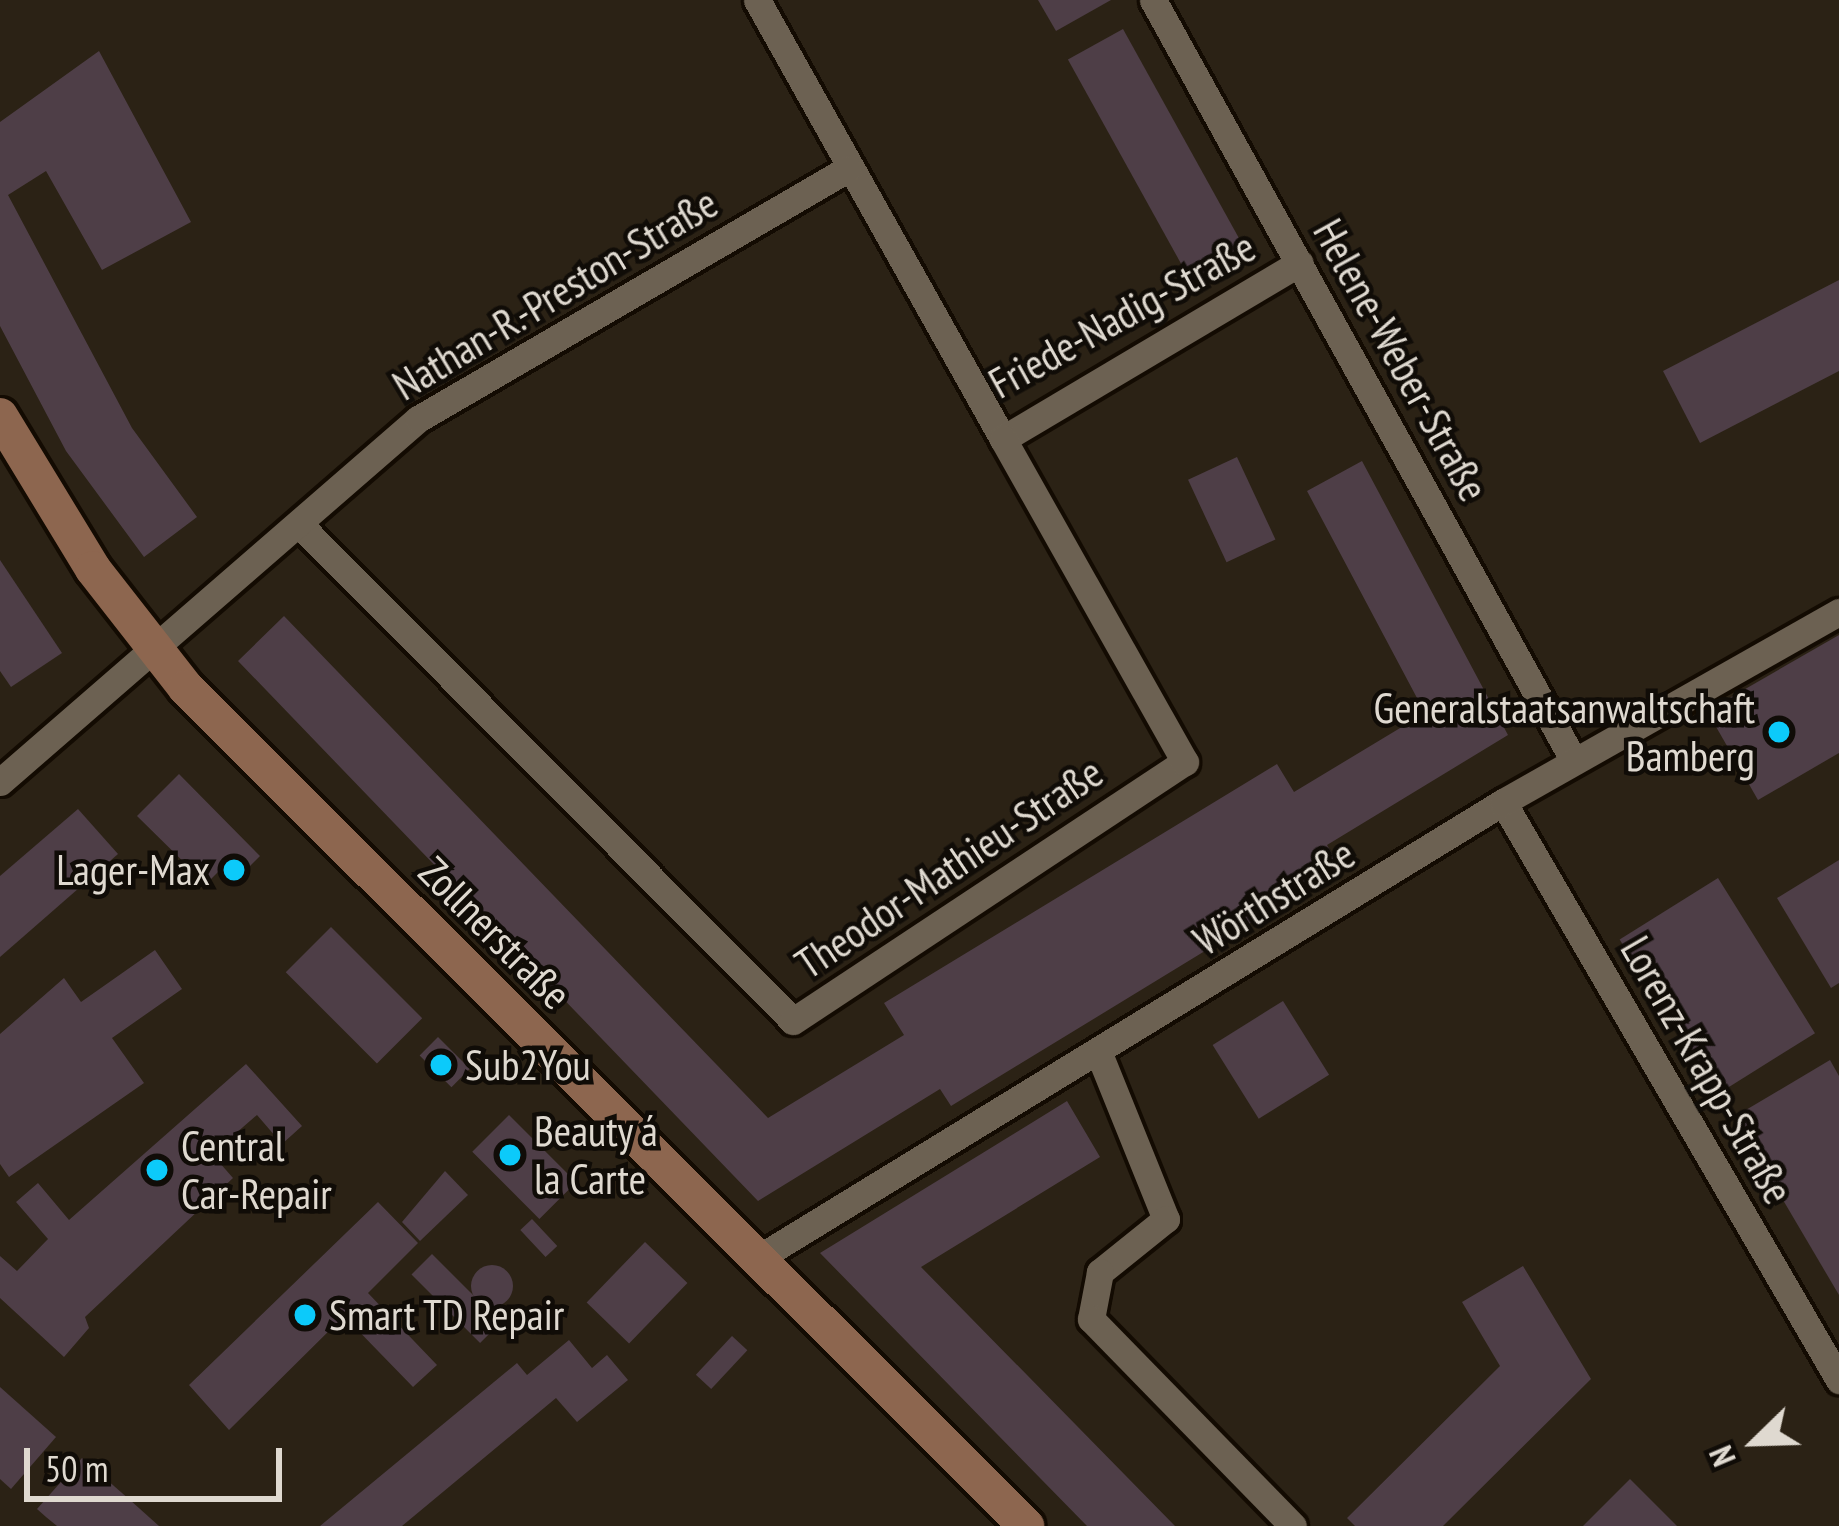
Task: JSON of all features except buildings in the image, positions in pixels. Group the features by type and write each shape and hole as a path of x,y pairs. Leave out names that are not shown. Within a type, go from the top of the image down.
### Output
{"street":[{"name":"Friede-Nadig-Straße","path":"758,0 848,169 1003,439 1300,263"},
{"name":"Helene-Weber-Straße","path":"1154,0 1574,760"},
{"name":"Nathan-R.-Preston-Straße","path":"0,782 418,419 848,169"},
{"name":"Zollnerstraße","path":"0,416 154,650 1026,1526"},
{"name":"Theodor-Mathieu-Straße","path":"300,525 794,1021 1185,762 1003,439"},
{"name":"Wörthstraße","path":"757,1259 1100,1056 1574,760 1839,612"},
{"name":"Lorenz-Krapp-Straße","path":"1504,802 1839,1381"},
{"path":"1100,1056 1166,1219 1100,1272 1091,1319 1293,1526"}],"place":[{"name":"Generalstaatsanwaltschaft Bamberg","path":"1779,732"},
{"name":"Lager-Max","path":"234,870"},
{"name":"Sub2You","path":"441,1065"},
{"name":"Beauty á la Carte","path":"510,1155"},
{"name":"Central Car-Repair","path":"157,1170"},
{"name":"Smart TD Repair","path":"305,1315"}]}
